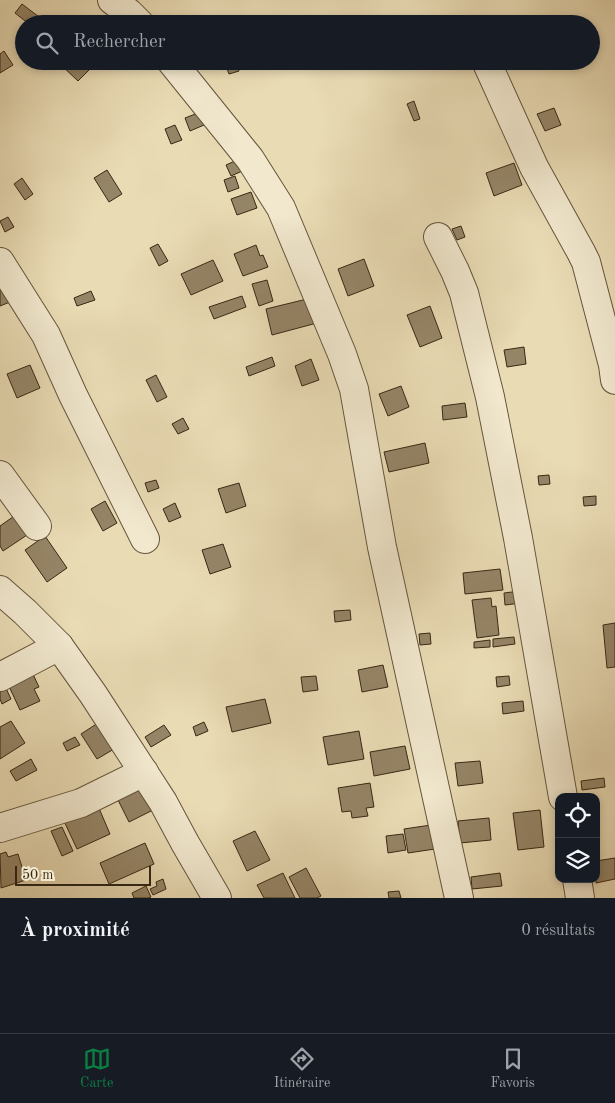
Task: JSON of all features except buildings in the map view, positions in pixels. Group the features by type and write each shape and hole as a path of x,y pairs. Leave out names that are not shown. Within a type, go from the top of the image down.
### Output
{"street":[{"path":"112,0 131,15"},
{"path":"178,70 250,159 281,208 342,354 354,389 382,547 459,898"},
{"path":"490,70 534,167 586,262 613,365 615,380"},
{"path":"438,237 464,293 490,396 518,538 562,793"},
{"path":"0,262 46,335 73,395 145,539"},
{"path":"0,475 37,526"},
{"path":"0,590 59,646 107,714 163,802 185,843 209,896"},
{"path":"0,677 59,646"},
{"path":"0,828 81,803 144,772"},
{"path":"578,883 580,898"}]}
